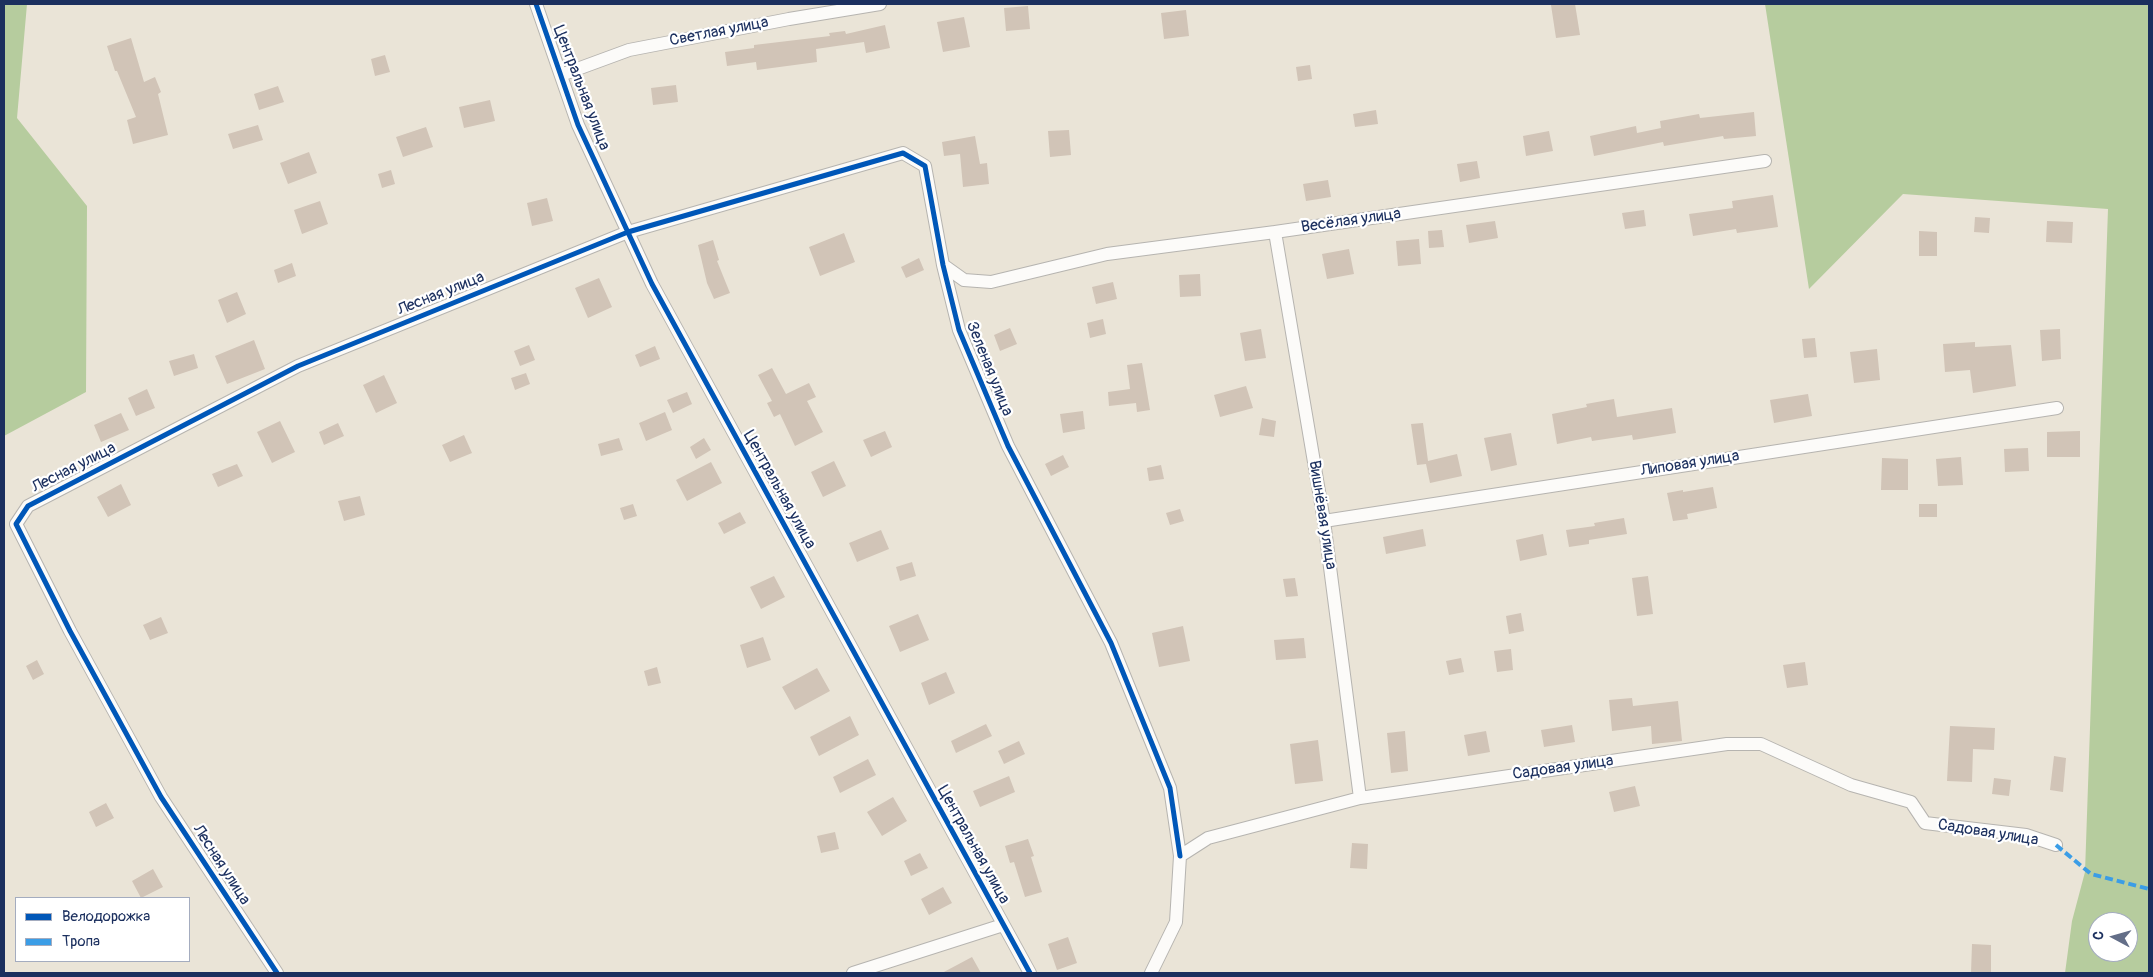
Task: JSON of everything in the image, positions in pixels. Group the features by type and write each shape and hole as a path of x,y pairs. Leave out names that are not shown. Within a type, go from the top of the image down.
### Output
{"street":[{"name":"Центральная улица","path":"536,4 578,125 652,284 1030,973"},
{"name":"Светлая улица","path":"562,75 629,50 789,18 880,4"},
{"name":"Зеленая улица","path":"628,232 903,153 925,166 943,265 959,330 1008,446 1111,643 1170,788 1180,856"},
{"name":"Весёлая улица","path":"943,265 964,280 991,282 1107,254 1275,232 1765,161"},
{"name":"Лесная улица","path":"277,973 162,797 70,630 16,524 28,506 298,366 628,232"},
{"name":"Вишнёвая улица","path":"1275,232 1324,521 1360,798"},
{"name":"Липовая улица","path":"1324,521 2057,408"},
{"name":"Садовая улица","path":"1180,856 1208,838 1360,798 1727,744 1761,744 1851,785 1911,802 1925,823 2026,835 2056,845"},
{"path":"1151,973 1176,922 1180,856"},
{"path":"853,973 1003,925"}],"green space":[{"path":"4,4 27,4 17,118 87,206 86,392 4,436"},
{"path":"1765,4 2149,4 2149,973 2065,973 2072,921 2085,872 2108,209 1903,194 1809,289"}],"building":[{"path":"1575,4 1580,35 1556,38 1551,5"},
{"path":"1028,6 1030,29 1006,31 1004,8"},
{"path":"1186,10 1189,36 1164,39 1161,13"},
{"path":"964,17 970,47 943,52 937,22"},
{"path":"885,25 890,48 866,53 864,42 816,49 817,62 757,70 756,62 727,66 725,52 754,48 754,45 830,36 829,33 845,31 846,34"},
{"path":"131,38 144,82 155,77 161,92 158,94 168,135 133,144 127,120 136,117 117,71 115,71 107,46"},
{"path":"385,55 390,72 375,76 371,59"},
{"path":"1310,65 1312,79 1298,81 1296,67"},
{"path":"676,85 678,102 653,105 651,88"},
{"path":"278,86 284,102 259,110 254,94"},
{"path":"490,100 495,121 464,128 459,107"},
{"path":"1376,110 1378,124 1355,127 1353,114"},
{"path":"1754,112 1756,136 1724,139 1723,136 1664,146 1663,142 1594,156 1590,136 1636,126 1637,133 1661,128 1660,121 1699,114 1700,118"},
{"path":"258,125 263,140 233,149 228,134"},
{"path":"426,127 433,147 403,157 396,137"},
{"path":"1069,130 1071,155 1050,157 1048,131"},
{"path":"1549,131 1553,151 1526,156 1523,136"},
{"path":"975,136 980,164 987,163 989,184 963,187 960,154 944,156 942,142"},
{"path":"309,152 317,173 288,184 280,163"},
{"path":"1477,161 1480,178 1460,182 1457,164"},
{"path":"391,170 395,184 382,188 378,174"},
{"path":"1328,180 1331,197 1306,201 1303,184"},
{"path":"1773,195 1778,227 1737,233 1736,229 1693,236 1689,214 1733,208 1732,201"},
{"path":"547,198 553,221 532,226 527,203"},
{"path":"320,201 328,224 302,234 294,210"},
{"path":"1644,210 1646,226 1625,229 1622,213"},
{"path":"1975,217 1990,218 1989,233 1974,232"},
{"path":"1495,221 1498,238 1469,243 1466,225"},
{"path":"2047,221 2073,222 2072,243 2046,242"},
{"path":"1442,230 1444,247 1429,248 1428,231"},
{"path":"1919,231 1937,232 1937,256 1919,256"},
{"path":"844,233 855,262 820,276 809,247"},
{"path":"1419,239 1421,264 1398,266 1396,241"},
{"path":"713,240 719,260 717,261 730,293 714,299 707,283 698,245"},
{"path":"1349,249 1354,274 1327,279 1322,254"},
{"path":"919,258 924,270 906,278 901,267"},
{"path":"292,263 296,276 278,283 274,270"},
{"path":"1200,274 1201,296 1180,297 1179,275"},
{"path":"599,278 612,307 588,318 575,288"},
{"path":"1113,282 1117,299 1096,304 1092,287"},
{"path":"237,292 246,314 227,323 218,300"},
{"path":"1103,319 1106,334 1090,338 1087,323"},
{"path":"1010,328 1017,344 1000,351 994,335"},
{"path":"1261,329 1266,358 1245,361 1240,333"},
{"path":"2060,329 2061,359 2042,361 2040,330"},
{"path":"1815,338 1817,357 1804,358 1802,339"},
{"path":"254,340 265,369 227,384 215,356"},
{"path":"1975,342 1975,347 2011,345 2016,386 1973,393 1970,370 1945,372 1943,344"},
{"path":"529,345 535,360 520,366 514,351"},
{"path":"655,346 660,359 640,367 635,355"},
{"path":"1877,349 1880,380 1854,383 1850,352"},
{"path":"194,354 198,368 174,376 169,361"},
{"path":"1142,363 1150,410 1137,412 1136,403 1109,406 1108,392 1130,389 1127,365"},
{"path":"772,368 786,394 809,383 816,397 807,401 823,432 795,446 780,414 774,417 767,403 772,401 758,375"},
{"path":"526,373 530,384 515,390 511,378"},
{"path":"384,375 397,403 376,413 363,385"},
{"path":"1246,386 1253,408 1220,417 1214,395"},
{"path":"147,389 155,408 136,416 128,398"},
{"path":"687,392 692,404 673,413 667,400"},
{"path":"1808,394 1812,416 1774,423 1770,400"},
{"path":"1614,399 1617,417 1672,408 1676,433 1633,440 1632,435 1592,441 1591,437 1557,444 1552,414 1587,407 1586,404"},
{"path":"1083,411 1085,429 1063,433 1060,414"},
{"path":"665,412 672,430 646,441 639,423"},
{"path":"121,413 129,430 101,442 94,425"},
{"path":"1262,418 1276,421 1274,437 1259,435"},
{"path":"280,421 295,452 272,463 257,432"},
{"path":"338,423 344,436 324,445 319,432"},
{"path":"1423,423 1428,461 1457,454 1462,476 1430,483 1426,464 1417,465 1411,424"},
{"path":"885,431 892,447 871,457 863,440"},
{"path":"2080,431 2080,457 2047,457 2047,432"},
{"path":"1511,433 1517,465 1491,471 1484,438"},
{"path":"464,435 472,453 450,462 442,445"},
{"path":"619,438 623,450 601,456 598,444"},
{"path":"704,438 711,450 696,459 690,447"},
{"path":"2028,448 2029,471 2005,472 2004,449"},
{"path":"1063,455 1069,467 1051,476 1045,464"},
{"path":"1961,457 1963,485 1938,486 1936,459"},
{"path":"1882,458 1908,459 1908,490 1881,490"},
{"path":"834,461 846,486 823,497 811,472"},
{"path":"711,462 722,483 687,501 676,480"},
{"path":"237,464 243,476 218,487 212,474"},
{"path":"1161,465 1164,479 1149,481 1147,468"},
{"path":"121,484 131,505 108,517 97,497"},
{"path":"1713,487 1717,508 1687,514 1688,519 1673,521 1667,493"},
{"path":"360,496 365,515 344,521 338,501"},
{"path":"633,504 637,516 624,520 620,508"},
{"path":"1919,504 1937,504 1937,517 1919,517"},
{"path":"1180,509 1184,521 1170,525 1166,513"},
{"path":"740,512 746,523 724,534 718,523"},
{"path":"1624,518 1627,534 1589,540 1589,544 1569,547 1566,530 1595,526 1594,523"},
{"path":"1423,529 1426,546 1386,554 1383,537"},
{"path":"881,530 889,549 857,562 849,543"},
{"path":"1543,534 1547,555 1520,561 1516,540"},
{"path":"912,562 916,576 900,581 896,567"},
{"path":"774,576 785,597 761,609 750,587"},
{"path":"1648,576 1653,614 1637,616 1632,578"},
{"path":"1295,578 1298,596 1286,597 1283,579"},
{"path":"1521,613 1524,631 1509,634 1506,616"},
{"path":"918,614 929,640 900,652 889,626"},
{"path":"161,617 168,633 150,640 143,625"},
{"path":"1183,626 1190,661 1159,667 1152,633"},
{"path":"763,637 771,660 747,668 740,645"},
{"path":"1304,638 1306,658 1276,660 1274,640"},
{"path":"1511,649 1513,670 1497,672 1494,651"},
{"path":"1461,658 1464,672 1449,675 1446,661"},
{"path":"37,660 44,674 33,680 26,666"},
{"path":"1805,662 1808,685 1787,688 1783,665"},
{"path":"657,667 661,683 648,686 644,671"},
{"path":"817,668 830,691 795,710 782,687"},
{"path":"946,672 955,693 929,705 921,683"},
{"path":"1632,698 1633,706 1678,701 1682,741 1652,744 1651,726 1612,731 1609,700"},
{"path":"850,716 859,735 819,756 810,737"},
{"path":"986,724 992,736 956,753 951,741"},
{"path":"1572,725 1575,742 1544,747 1541,730"},
{"path":"1950,726 1995,728 1994,750 1973,749 1972,782 1947,781"},
{"path":"1405,731 1408,771 1391,773 1387,733"},
{"path":"1486,731 1490,752 1468,756 1464,735"},
{"path":"1318,740 1323,781 1295,784 1290,744"},
{"path":"1019,741 1025,754 1004,764 998,751"},
{"path":"2054,756 2066,758 2063,792 2050,790"},
{"path":"868,759 876,775 840,793 833,777"},
{"path":"1009,776 1015,792 980,807 973,791"},
{"path":"1994,778 2011,780 2009,796 1992,794"},
{"path":"1635,786 1640,806 1614,812 1609,792"},
{"path":"893,797 907,821 882,836 867,812"},
{"path":"106,803 114,818 96,827 89,812"},
{"path":"835,832 839,849 821,853 817,836"},
{"path":"1028,839 1034,856 1031,857 1042,892 1025,897 1014,862 1010,863 1005,846"},
{"path":"1352,843 1368,844 1367,869 1350,868"},
{"path":"920,853 928,868 911,876 904,861"},
{"path":"153,869 163,887 140,897 132,881"},
{"path":"943,887 952,903 929,915 921,899"},
{"path":"1068,937 1077,963 1057,970 1048,944"},
{"path":"1972,944 1991,945 1991,973 1971,973"},
{"path":"972,957 981,973 942,973"}],"marked path":[{"path":"2056,845 2091,874 2149,889"}],"cycle path":[{"path":"536,4 578,125 652,284 1030,973"},
{"path":"277,973 161,797 70,631 16,524 28,506 298,366 628,232 903,153 925,166 943,265 959,330 1008,446 1111,643 1170,788 1180,856"}]}
